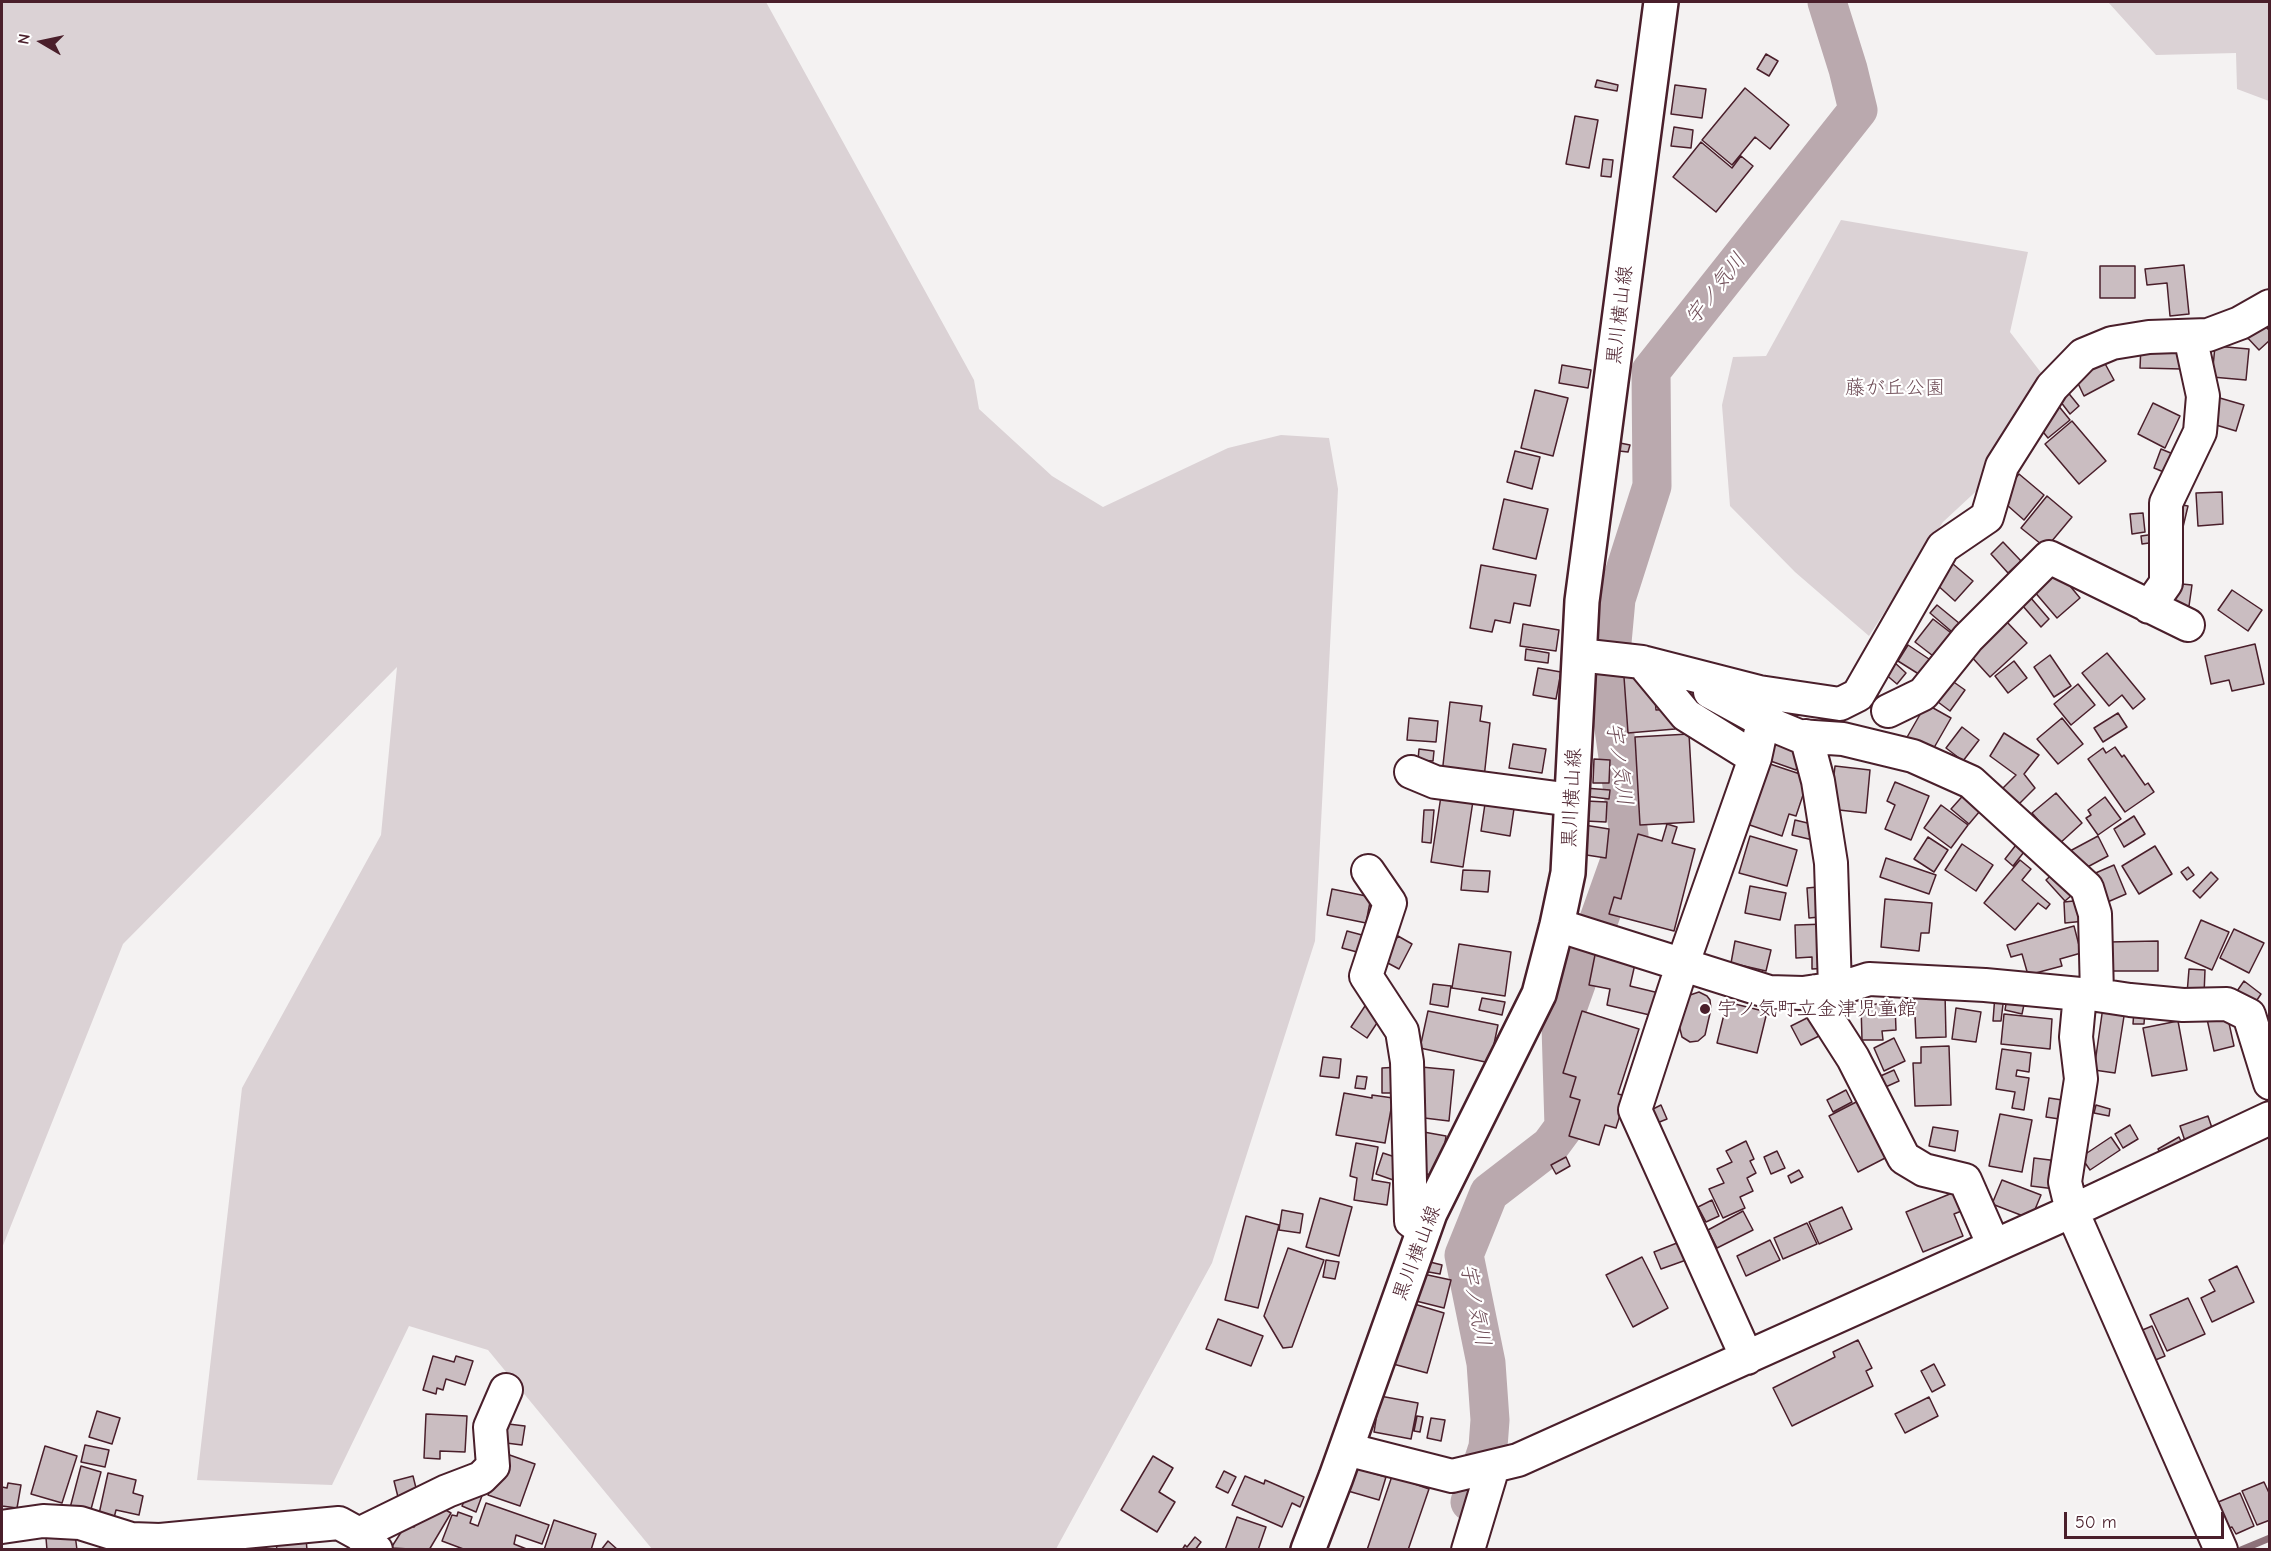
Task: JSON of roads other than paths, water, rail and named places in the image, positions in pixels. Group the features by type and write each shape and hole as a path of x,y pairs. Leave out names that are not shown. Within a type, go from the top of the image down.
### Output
{"main road":[{"name":"黒川横山線","path":"1308,1550 1430,1213 1539,994 1579,932 1568,873 1572,800 1621,661 1582,601 1661,2"}],"street":[{"path":"1621,661 1759,692 1840,704 1858,695 1943,547 1987,517 2002,466 2052,387 2083,355 2112,343 2150,337 2208,335 2240,323 2270,306"},
{"path":"2149,606 2166,583 2166,503 2200,432 2203,396 2190,336"},
{"path":"1887,711 1923,694 1968,638 2049,557 2188,625"},
{"path":"1621,661 1799,736 1843,739 1914,756 1971,782 2087,888 2095,914 2097,994 2183,1005 2227,1004 2249,1015 2270,1083"},
{"path":"1621,661 1686,715 1755,758"},
{"path":"1858,695 1887,711"},
{"path":"1885,749 1887,711"},
{"path":"1747,1358 1635,1110 1682,966 1755,758 1763,721"},
{"path":"1806,736 1818,781 1831,863 1826,990 1819,1005 1853,1058 1904,1158 1924,1170 1965,1180 1994,1246"},
{"path":"1411,772 1434,782 1572,800"},
{"path":"1368,871 1390,903 1366,976 1402,1031 1407,1062 1411,1221 1424,1230"},
{"path":"1579,932 1769,992 1803,993 1826,990 1869,979 1985,985 2080,994 2076,1037 2081,1079 2065,1182 2072,1211 2221,1548"},
{"path":"1346,1449 1452,1476 1518,1460 2072,1211 2270,1118"},
{"path":"2,1527 43,1521 80,1523 131,1539 161,1545 339,1523 368,1542 447,1491 481,1478 493,1466 490,1427 506,1390"},
{"path":"1468,1550 1491,1468"}],"waterway":[{"name":"宇ノ気川","path":"1470,1502 1488,1447 1490,1420 1486,1363 1464,1255 1489,1193 1550,1146 1564,1127 1561,1026 1629,835 1608,686 1616,599 1652,486 1651,371 1858,110 1827,2"},
{"path":"2241,1550 2270,1538"}],"place":[{"name":"宇ノ気町立金津児童館","path":"1705,1009"}],"park label":[{"name":"藤が丘公園","path":"1895,388"}]}
